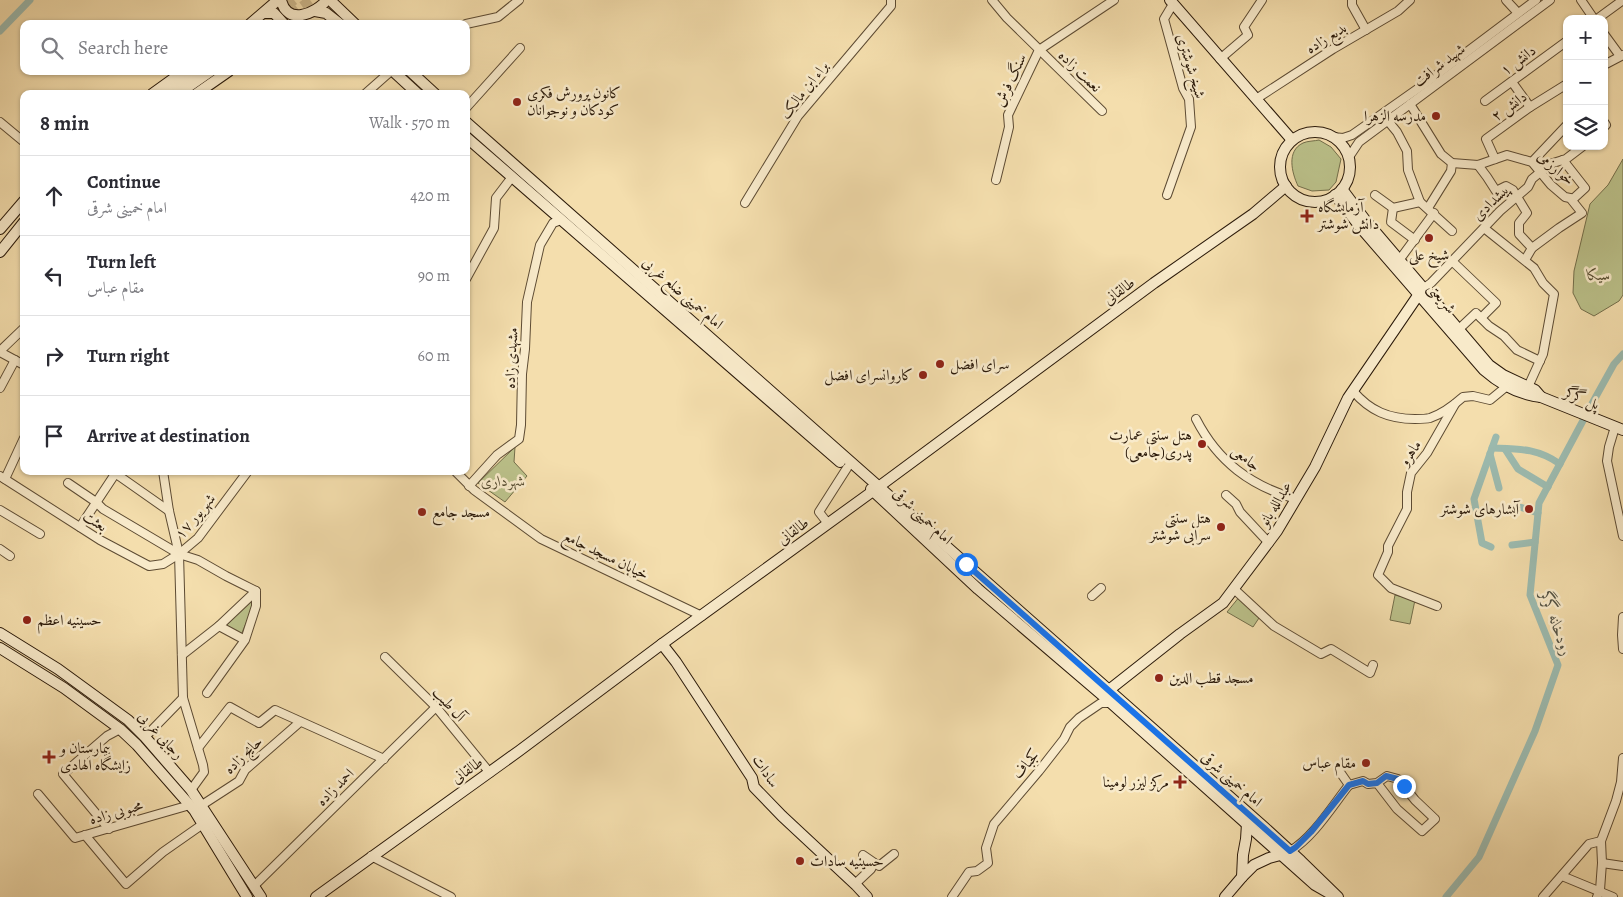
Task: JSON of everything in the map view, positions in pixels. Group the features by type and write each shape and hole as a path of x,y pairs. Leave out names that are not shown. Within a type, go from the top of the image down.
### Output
{"main road":[{"path":"255,20 279,0 287,11 298,16 311,13 326,13 338,17"},
{"path":"301,20 327,0"},
{"path":"332,0 338,17"},
{"path":"1171,2 1292,140"},
{"path":"264,13 274,13 280,20"},
{"path":"158,90 178,75"},
{"path":"172,90 192,75"},
{"path":"184,90 205,75"},
{"path":"202,90 223,75"},
{"path":"397,75 413,90"},
{"path":"414,75 431,90"},
{"name":"امام خمینی ضلع غربی","path":"470,126 565,216 847,468 876,489"},
{"path":"1312,132 1323,133 1333,137 1343,145 1349,157 1350,170 1346,182 1329,199 1317,202 1305,200 1294,195 1286,186 1282,177 1280,167 1283,153 1292,140 1301,135 1312,132"},
{"name":"امام خمینی ضلع غربی","path":"470,140 512,177 565,216 876,489"},
{"name":"طالقانی","path":"316,897 490,773 662,644 876,489 1154,283 1253,214 1286,186"},
{"name":"شریعتی","path":"1338,192 1400,259 1422,291 1484,370 1507,386 1531,396 1545,399"},
{"name":"شریعتی","path":"1338,192 1361,228 1459,329 1489,365 1502,374 1535,390 1545,399"},
{"path":"0,229 20,206"},
{"path":"0,252 20,227"},
{"name":"عبدالله بانو","path":"1106,693 1180,634 1223,603 1269,543 1315,467 1353,391 1422,291"},
{"name":"پل گرگر","path":"1545,399 1619,428"},
{"name":"امام خمینی شرقی","path":"876,489 978,588 1106,693 1286,853 1315,885 1337,897"},
{"name":"رجایی غربی","path":"0,633 58,669 128,720 145,737 202,805 261,897"},
{"name":"سادات","path":"662,644 676,662 752,778 754,787 867,897"},
{"name":"رجایی غربی","path":"0,648 64,688 120,729 137,745 190,805 248,897"},
{"name":"امام خمینی شرقی","path":"1106,693 1111,703 1247,824 1286,853"},
{"path":"120,729 128,720"},
{"path":"1242,877 1242,855 1247,824"},
{"path":"1225,897 1254,864 1286,853"}],"street":[{"path":"470,23 498,17 519,0"},
{"name":"براء ابن مالک","path":"745,202 798,116 891,6 891,0"},
{"name":"نعمت زاده","path":"992,0 1039,50 1102,111"},
{"name":"سنگ فرش","path":"996,180 1009,127 1008,115 1039,50 1114,0"},
{"path":"1220,59 1248,35 1244,27 1262,0"},
{"path":"1352,0 1352,5 1366,30"},
{"name":"بدیع زاده","path":"1256,99 1398,11 1410,0"},
{"path":"1506,0 1518,13"},
{"name":"شهید شرافت","path":"1333,137 1343,138 1352,135 1536,0"},
{"name":"شهید شرافت","path":"1349,157 1359,142 1550,0"},
{"path":"1581,0 1593,15"},
{"path":"1602,15 1623,0"},
{"name":"شیخ شوشتری","path":"1167,195 1191,127 1189,99 1183,88 1164,19 1171,2"},
{"path":"1608,39 1622,56 1608,63"},
{"name":"دانش ۱","path":"1485,101 1563,44"},
{"path":"470,104 520,48"},
{"path":"370,90 387,75"},
{"path":"1512,82 1530,107"},
{"name":"دانش ۲","path":"1494,159 1486,140 1530,107 1563,86"},
{"path":"1410,104 1441,154 1452,163 1478,165 1496,191 1506,186 1513,190 1527,213 1519,223 1519,234 1532,248"},
{"path":"1388,121 1398,132 1407,150 1408,170 1412,186 1420,202 1452,231"},
{"path":"0,122 20,139"},
{"path":"1532,162 1563,130"},
{"name":"پیشدادی","path":"1422,291 1516,195 1528,187 1532,179 1550,164 1563,160 1577,150"},
{"name":"خوارزمی","path":"1478,165 1507,155 1532,162 1551,185 1570,198"},
{"path":"1525,260 1532,248 1582,213 1570,198 1573,199 1585,188 1563,160"},
{"path":"1400,259 1415,240 1431,211 1451,171 1452,163"},
{"path":"470,272 494,228 496,198 512,177"},
{"path":"1375,195 1393,208 1420,202"},
{"path":"1393,208 1391,222 1415,240"},
{"name":"مشهدی زاده","path":"469,486 497,455 519,439 522,424 522,374 527,302 540,245 553,223 565,216"},
{"path":"1484,228 1534,268 1543,283 1554,294 1543,354 1528,387"},
{"path":"1452,261 1496,303 1481,318"},
{"path":"1459,329 1476,313 1504,336 1517,350 1540,361"},
{"path":"20,332 0,352 20,363"},
{"path":"0,388 15,360"},
{"path":"1353,391 1362,401 1397,419 1429,418 1455,404 1463,396 1490,400 1507,386"},
{"name":"ماهرو","path":"1437,606 1391,588 1378,575 1388,552 1388,546 1407,509 1407,492 1411,473 1427,453 1455,404"},
{"name":"جامعی","path":"1196,419 1204,434 1219,454 1240,472 1275,493 1296,499"},
{"path":"1619,428 1609,447 1607,461 1623,536"},
{"path":"2,478 20,445"},
{"path":"826,521 819,512 847,468"},
{"path":"80,527 112,475"},
{"path":"118,475 169,511"},
{"path":"164,475 169,511 180,554 183,698 204,772 191,790"},
{"name":"۱۷ شهریور","path":"180,554 198,538 245,475"},
{"path":"459,475 469,486"},
{"name":"بعثت","path":"2,478 100,540 149,566 162,564 180,554"},
{"path":"68,483 103,509 180,554 198,560 256,591"},
{"name":"خیابان مسجد جامع","path":"469,486 541,539 702,616"},
{"path":"1226,496 1236,504 1240,512 1269,543"},
{"path":"0,510 40,534"},
{"path":"0,549 10,556"},
{"path":"1092,596 1101,588"},
{"path":"1234,589 1274,626 1321,654 1331,649 1370,672 1373,665"},
{"path":"182,655 219,626 256,591"},
{"path":"207,692 245,640 256,606 256,591"},
{"path":"1623,616 1623,649"},
{"path":"219,626 245,640"},
{"name":"آل طیب","path":"385,657 436,707 490,773"},
{"path":"145,737 183,698"},
{"name":"کجباف","path":"952,897 969,872 977,872 988,863 986,848 994,824 1039,772 1064,739 1070,727 1079,718 1101,703 1111,703"},
{"path":"198,748 230,707 259,722 275,710 384,759"},
{"name":"احمد زاده","path":"254,886 436,707"},
{"name":"حایج زاده","path":"202,805 239,780 245,770 300,722"},
{"path":"109,829 63,774 107,736 120,729"},
{"path":"1598,894 1602,863 1600,841 1614,808 1622,782 1623,758"},
{"path":"1340,772 1349,785"},
{"path":"1286,853 1296,847 1311,832 1349,785 1363,781 1368,784 1377,783 1386,776 1398,779 1434,819 1422,831 1397,808 1377,783"},
{"name":"محبوبی زاده","path":"38,794 75,838 190,805"},
{"path":"85,836 126,884 163,852 203,824"},
{"path":"1543,897 1589,844 1600,841"},
{"path":"863,855 878,866 894,854"},
{"path":"371,856 451,897"},
{"path":"855,884 871,869 874,863"},
{"path":"1602,863 1623,866"},
{"path":"1562,876 1598,894 1613,897"}],"green space":[{"path":"1319,140 1331,147 1341,159 1336,182 1329,190 1312,191 1298,186 1292,169 1292,157 1294,151 1303,143"},
{"name":"سیکا","path":"1623,159 1623,295 1619,301 1594,316 1581,309 1573,293 1574,271 1590,204 1608,185"},
{"name":"شهرداری","path":"515,447 514,462 527,476 505,502 478,483"},
{"path":"1395,595 1415,600 1410,624 1390,620"},
{"path":"1240,596 1261,615 1253,627 1227,612"},
{"path":"250,601 253,603 252,609 241,635 226,626"}],"waterway":[{"path":"0,31 30,0"},
{"name":"رودخانه گرگر","path":"1446,897 1479,857 1535,731 1558,665 1530,595 1539,503 1614,364 1623,354"},
{"path":"1491,547 1482,543 1474,499 1496,437"},
{"path":"1492,448 1519,449 1535,452 1560,464"},
{"path":"1505,449 1518,469 1548,487"},
{"path":"1490,454 1499,488"},
{"path":"1520,507 1538,513"},
{"path":"1512,545 1535,542"}],"tunnel":[{"path":"268,20 294,0"},
{"path":"284,20 311,0"}],"place":[{"name":"کانون پرورش فکری کودکان و نوجوانان","path":"517,102"},
{"name":"مدرسه الزهرا","path":"1436,116"},
{"name":"آزمایشگاه دانش شوشتر","path":"1307,216"},
{"name":"شیخ علی","path":"1429,238"},
{"name":"سرای افضل","path":"940,364"},
{"name":"کاروانسرای افضل","path":"923,375"},
{"name":"هتل سنتی عمارت پدری(جامعی)","path":"1202,444"},
{"name":"آبشارهای شوشتر","path":"1529,509"},
{"name":"مسجد جامع","path":"422,512"},
{"name":"هتل سنتی سرابی شوشتر","path":"1221,527"},
{"name":"حسینیه اعظم","path":"27,620"},
{"name":"مسجد قطب الدین","path":"1159,678"},
{"name":"بیمارستان و زایشگاه الهادی","path":"49,757"},
{"name":"مقام عباس","path":"1366,763"},
{"name":"مرکز لیزر لومینا","path":"1180,782"},
{"name":"حسینیه سادات","path":"800,861"}],"route":[{"path":"966,564 1290,851 1311,832 1349,785 1363,781 1368,784 1377,783 1386,776 1398,779 1404,786"}]}
